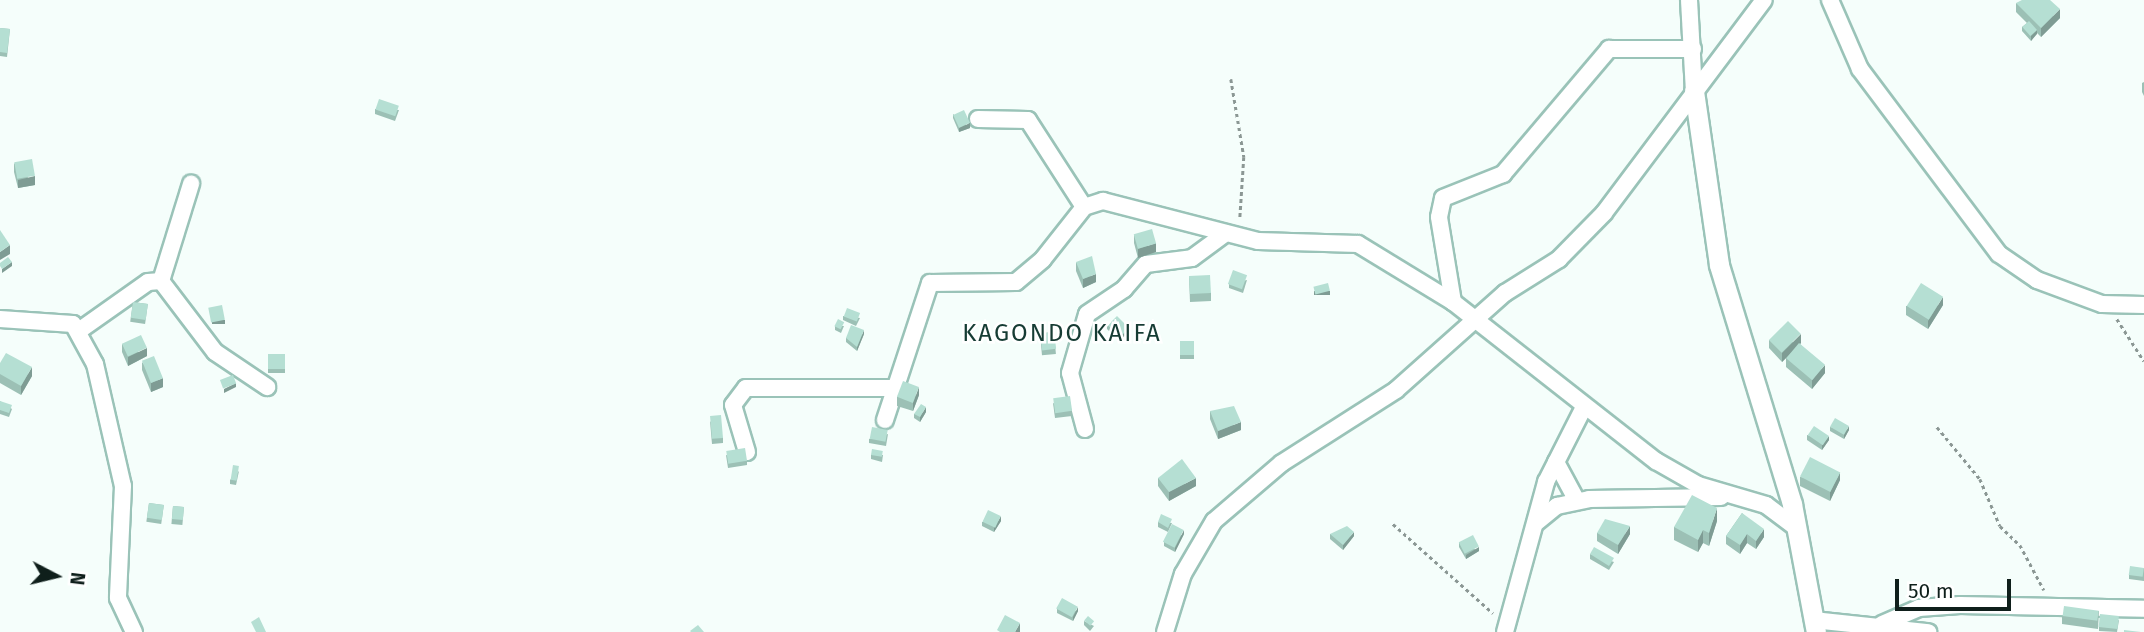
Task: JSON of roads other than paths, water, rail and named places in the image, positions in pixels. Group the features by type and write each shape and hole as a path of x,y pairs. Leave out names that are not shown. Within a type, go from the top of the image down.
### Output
{"street":[{"path":"1689,0 1694,91 1719,265 1796,528 1814,626 1882,624 1928,632"},
{"path":"1165,632 1183,574 1214,521 1282,463 1396,390 1470,319 1559,259 1604,212 1764,0"},
{"path":"1838,5 1860,69 1999,254 2037,280 2112,306 2144,305"},
{"path":"1453,302 1439,217 1443,198 1503,174 1609,49 1693,49"},
{"path":"978,119 1028,120 1084,207"},
{"path":"161,281 191,184"},
{"path":"885,419 892,388 930,283 1016,282 1043,259 1084,207 1115,202 1231,235 1358,244 1453,302 1470,319 1656,461 1730,497 1766,505 1796,528"},
{"path":"1085,429 1070,373 1087,314 1124,289 1146,264 1192,258 1231,235"},
{"path":"80,330 148,282 161,281"},
{"path":"161,281 215,352 267,387"},
{"path":"0,319 52,318 80,330 119,458 118,598 134,632"},
{"path":"747,452 733,405 746,388 892,388"},
{"path":"1507,628 1556,462 1584,407"},
{"path":"1556,462 1577,501"},
{"path":"1537,522 1577,501 1730,497"},
{"path":"1882,624 1919,608 2041,604 2144,608"}],"district":[{"name":"KAGONDO KAIFA","path":"1062,334"}]}
